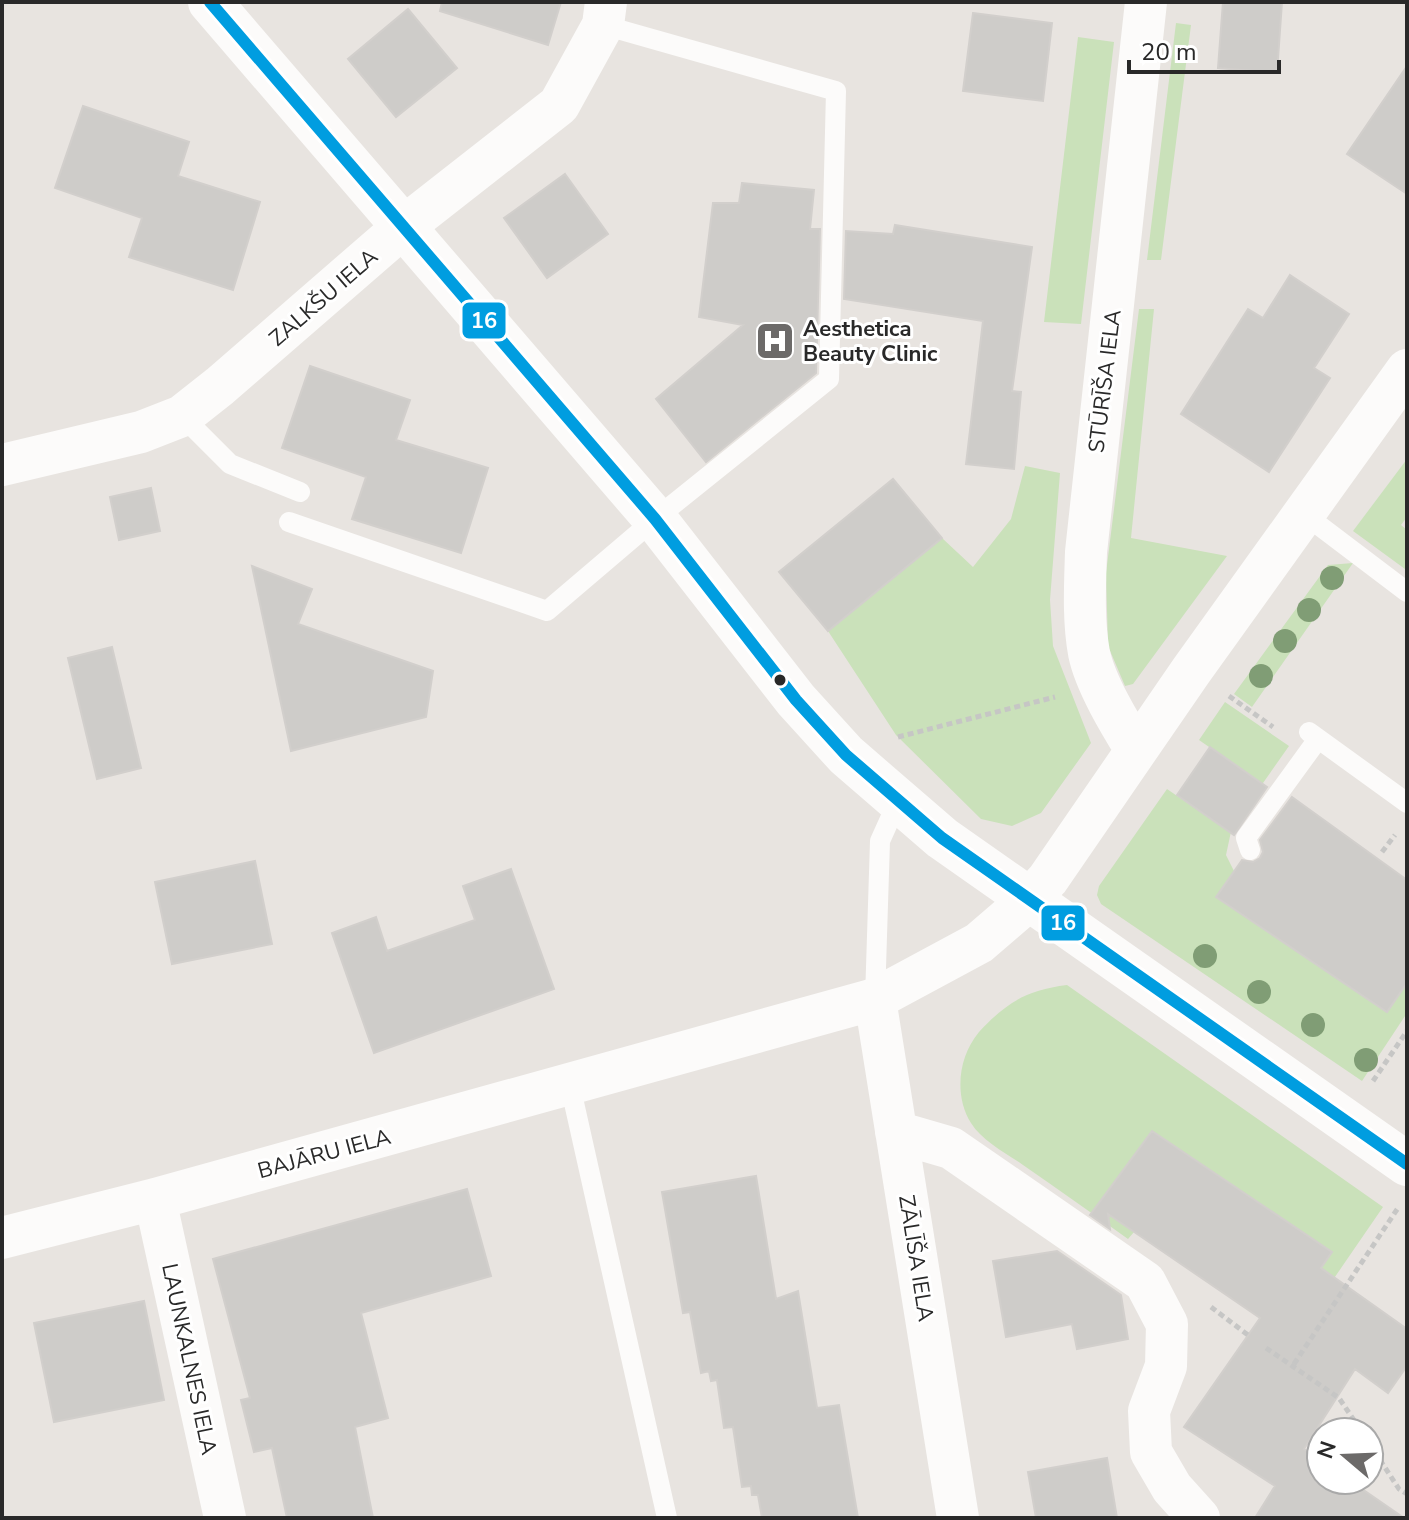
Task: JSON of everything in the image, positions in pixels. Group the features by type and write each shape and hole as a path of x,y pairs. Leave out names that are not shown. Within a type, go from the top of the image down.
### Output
{"street":[{"path":"210,2 655,519 796,700 846,755 942,838 1346,1122 1405,1183"},
{"name":"STŪRĪŠA IELA","path":"1136,750 1118,720 1089,656 1085,604 1086,552 1146,2"},
{"name":"ZALKŠU IELA","path":"2,465 141,432 182,416 402,228 559,105 605,14"},
{"name":"BAJĀRU IELA","path":"2,1238 155,1199 875,999 979,943 1029,900 1048,879 1136,750 1407,370"},
{"name":"ZĀLĪŠA IELA","path":"875,999 958,1518"},
{"path":"896,1132 951,1148 1145,1282 1167,1324 1166,1366 1149,1411 1151,1452 1172,1488 1199,1518"},
{"name":"LAUNKALNES IELA","path":"155,1199 225,1518"}],"lane":[{"path":"289,522 547,611 655,519 829,379 836,91 605,14"},
{"path":"182,416 230,464 300,492"},
{"path":"1304,514 1407,592"},
{"path":"1250,850 1246,838 1314,735 1407,803"},
{"path":"875,999 880,841 898,801"},
{"path":"570,1085 667,1518"}],"path":[{"path":"896,737 1102,685"},
{"path":"1346,1122 1407,1031"},
{"path":"1294,1364 1405,1183"},
{"path":"1207,1303 1248,1335"},
{"path":"1266,1348 1294,1364 1339,1398 1351,1416"},
{"path":"1385,1468 1399,1489 1407,1494"}],"green space":[{"path":"1176,23 1191,25 1161,260 1147,260"},
{"path":"1078,37 1114,42 1081,324 1044,322"},
{"path":"1139,309 1154,309 1131,538 1227,556 1133,684 1125,686 1108,646 1106,573"},
{"path":"1407,459 1407,517 1401,525 1407,530 1405,569 1353,531"},
{"path":"1025,466 1060,473 1050,600 1053,646 1091,743 1041,813 1012,826 981,819 896,735 828,631 942,538 973,567 1011,519"},
{"path":"1353,563 1252,707 1234,694 1328,565"},
{"path":"1225,702 1289,746 1232,827 1226,855 1234,871 1216,897 1386,1012 1407,983 1407,1013 1362,1081 1101,904 1097,895 1099,886 1167,789 1215,822 1248,774 1199,740"},
{"path":"1067,985 1383,1207 1293,1338 1279,1329 1332,1252 1152,1131 1097,1206 1134,1232 1128,1239 995,1146 971,1123 962,1101 961,1077 966,1053 972,1042 989,1022 1018,999 1040,990"}],"building":[{"path":"442,2 561,2 548,45 440,11"},
{"path":"1223,2 1282,2 1277,73 1218,68"},
{"path":"408,9 457,68 396,117 348,59"},
{"path":"973,13 1052,23 1043,101 963,91"},
{"path":"1407,66 1407,194 1347,154"},
{"path":"83,106 189,142 178,176 260,202 233,290 129,257 142,218 55,188"},
{"path":"565,174 608,234 547,278 504,218"},
{"name":"Aesthetica Beauty Clinic","path":"742,183 814,190 810,229 820,229 816,373 706,462 656,399 743,325 699,317 713,203 739,203"},
{"path":"895,225 1032,247 1012,391 1021,392 1014,469 966,464 983,321 844,299 846,231 893,234"},
{"path":"1290,275 1349,314 1314,368 1330,378 1269,472 1181,414 1248,309 1263,318"},
{"path":"310,366 410,400 396,440 488,468 461,553 352,519 366,477 282,448"},
{"path":"893,479 942,538 828,631 779,572"},
{"path":"151,488 160,531 119,540 110,497"},
{"path":"252,566 312,589 298,624 433,671 426,717 291,751"},
{"path":"112,647 141,768 97,779 68,658"},
{"path":"1210,747 1267,787 1234,835 1177,795"},
{"path":"1292,797 1407,880 1407,983 1387,1012 1216,897 1242,860 1253,862 1260,858 1263,852 1260,840"},
{"path":"255,861 272,944 172,964 155,882"},
{"path":"511,869 554,989 374,1053 332,933 376,917 387,951 475,920 463,886"},
{"path":"1152,1131 1332,1252 1321,1268 1407,1329 1407,1366 1388,1393 1355,1369 1325,1416 1305,1416 1305,1496 1372,1496 1404,1518 1255,1518 1275,1486 1184,1427 1260,1318 1108,1214 1110,1229 1090,1215"},
{"path":"756,1176 776,1299 798,1291 817,1408 839,1405 858,1518 762,1518 758,1495 752,1495 751,1486 742,1487 733,1427 724,1428 717,1380 711,1381 709,1371 701,1373 690,1312 683,1313 662,1192"},
{"path":"467,1189 491,1276 361,1313 388,1418 355,1427 373,1518 287,1518 272,1448 254,1452 241,1400 250,1398 213,1259"},
{"path":"1057,1251 1121,1295 1128,1339 1077,1349 1072,1324 1006,1337 993,1261"},
{"path":"144,1301 164,1400 54,1422 34,1323"},
{"path":"1107,1458 1117,1518 1036,1518 1028,1472"}],"transit line":[{"name":"16","path":"210,2 655,519 796,700 846,755 942,838 1407,1164"}],"place":[{"name":"Aesthetica Beauty Clinic","path":"775,341"}]}
